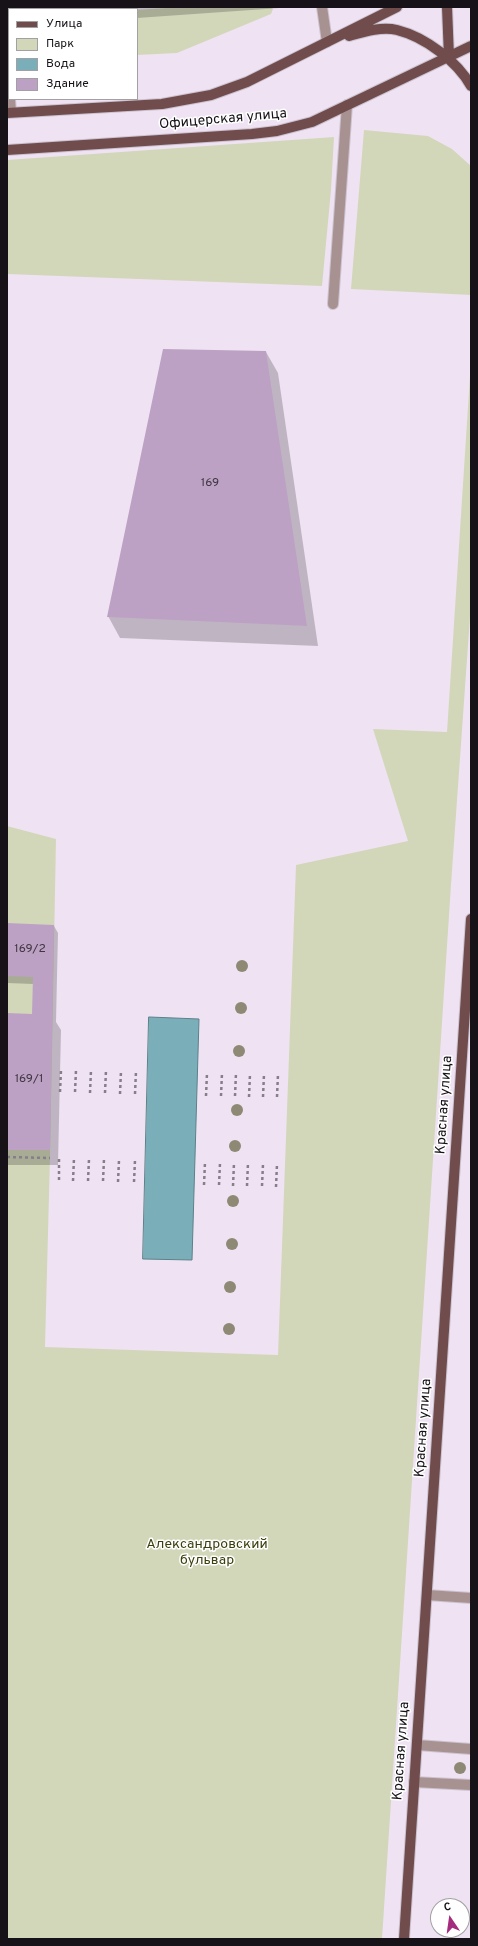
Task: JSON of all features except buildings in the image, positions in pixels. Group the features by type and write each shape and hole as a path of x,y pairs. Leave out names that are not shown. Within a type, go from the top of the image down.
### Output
{"main road":[{"name":"Офицерская улица","path":"9,112 162,104 210,95 247,82 397,7"},
{"path":"447,7 449,57"},
{"path":"327,42 366,31 396,29 417,38 449,57 465,76 471,86"},
{"name":"Офицерская улица","path":"7,150 277,131 312,122 471,46"},
{"name":"Красная улица","path":"404,1939 427,1595 467,1053 471,919"}],"lane":[{"path":"322,7 327,42"},
{"path":"7,69 8,80"},
{"path":"9,112 10,100"},
{"path":"333,304 348,106"},
{"path":"427,1595 471,1598"},
{"path":"417,1745 471,1749"},
{"path":"414,1782 471,1785"}],"path":[{"path":"60,1092 61,1070"},
{"path":"75,1092 76,1070"},
{"path":"90,1093 91,1070"},
{"path":"105,1093 106,1070"},
{"path":"120,1094 121,1071"},
{"path":"135,1094 136,1071"},
{"path":"206,1096 207,1072"},
{"path":"221,1096 222,1073"},
{"path":"235,1096 236,1073"},
{"path":"249,1096 250,1074"},
{"path":"263,1096 264,1074"},
{"path":"277,1097 278,1074"},
{"path":"7,1157 50,1158"},
{"path":"59,1158 59,1180"},
{"path":"73,1180 74,1158"},
{"path":"88,1181 89,1158"},
{"path":"103,1182 104,1159"},
{"path":"118,1182 119,1160"},
{"path":"134,1182 135,1160"},
{"path":"204,1185 205,1162"},
{"path":"218,1185 220,1162"},
{"path":"233,1186 234,1163"},
{"path":"247,1186 248,1163"},
{"path":"262,1186 263,1164"},
{"path":"276,1164 276,1187"}],"green space":[{"path":"181,7 271,7 273,9 271,14 177,53 138,55 138,10"},
{"path":"364,130 428,136 452,149 471,166 471,295 351,289"},
{"path":"334,137 331,190 322,286 7,274 7,160"},
{"name":"Александровский бульвар","path":"471,360 471,603 451,885 382,1939 7,1939 7,826 56,839 45,1347 278,1355 296,865 408,841 373,729 447,732"}],"water":[{"path":"149,1017 199,1019 192,1260 143,1259"}]}
